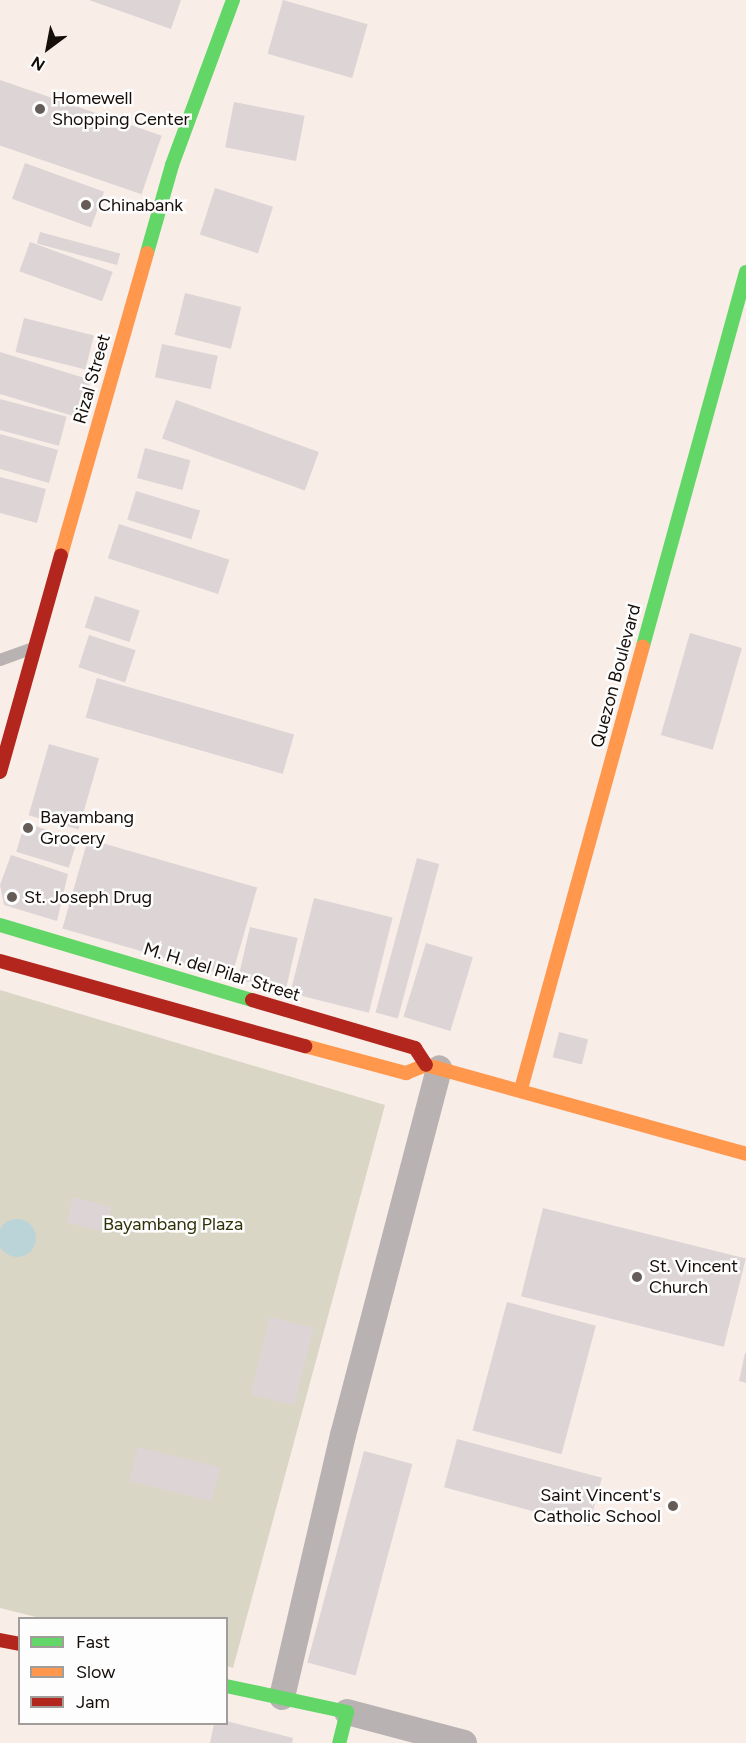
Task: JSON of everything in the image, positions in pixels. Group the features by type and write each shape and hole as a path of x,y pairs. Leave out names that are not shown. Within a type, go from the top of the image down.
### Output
{"street":[{"name":"Rizal Street","path":"0,772 172,165 233,0"},
{"name":"Quezon Boulevard","path":"520,1089 746,273"},
{"name":"M. H. del Pilar Street","path":"0,925 415,1048 432,1066"},
{"name":"M. H. del Pilar Street","path":"0,961 406,1073 432,1066 746,1154"},
{"path":"282,1696 432,1066"},
{"path":"0,1640 18,1644"},
{"path":"228,1686 282,1696 464,1743"},
{"path":"339,1743 347,1712"}],"lane":[{"path":"0,660 34,648"}],"green space":[{"name":"Bayambang Plaza","path":"0,990 385,1105 233,1668 228,1666 228,1617 36,1617 0,1608"}],"water":[{"path":"17,1219 24,1221 34,1231 36,1238 34,1245 24,1255 17,1257 10,1255 0,1245 0,1231 10,1221"}],"building":[{"path":"89,0 181,0 171,29"},
{"path":"283,0 368,24 352,78 268,54"},
{"name":"Homewell Shopping Center","path":"0,80 162,136 141,194 0,146"},
{"path":"234,102 305,116 296,161 225,147"},
{"path":"25,163 104,192 91,227 12,199"},
{"path":"215,188 273,207 258,253 200,235"},
{"path":"40,232 120,253 117,265 37,244"},
{"path":"30,242 113,272 102,301 19,271"},
{"path":"185,293 241,307 231,349 175,335"},
{"path":"24,318 94,335 85,369 16,352"},
{"path":"162,344 218,356 211,389 155,377"},
{"path":"0,352 91,380 80,418 0,394"},
{"path":"0,399 67,417 59,446 0,430"},
{"path":"176,400 319,452 305,491 162,439"},
{"path":"0,434 58,450 49,483 0,469"},
{"path":"145,448 190,460 182,490 137,478"},
{"path":"0,477 46,489 37,523 0,513"},
{"path":"136,491 200,511 191,539 127,520"},
{"path":"119,524 229,560 218,594 108,558"},
{"path":"95,596 140,611 130,642 85,627"},
{"path":"690,633 742,648 713,750 661,735"},
{"path":"89,635 136,650 125,682 78,667"},
{"path":"97,678 294,735 283,774 86,717"},
{"path":"49,744 99,758 79,829 29,815"},
{"path":"25,823 78,839 69,868 16,852"},
{"path":"88,839 257,888 232,977 62,928"},
{"path":"11,855 68,874 57,921 4,905 0,885"},
{"path":"417,858 439,864 398,1019 376,1013"},
{"path":"314,898 393,918 369,1013 290,993"},
{"path":"250,927 298,938 286,991 238,980"},
{"path":"426,943 473,957 450,1031 403,1017"},
{"path":"559,1032 588,1039 582,1064 553,1057"},
{"path":"73,1197 112,1207 106,1232 67,1222"},
{"name":"St. Vincent Church","path":"543,1208 746,1259 724,1347 521,1296"},
{"path":"507,1302 596,1326 561,1454 473,1430"},
{"path":"270,1317 314,1328 294,1406 251,1395"},
{"path":"746,1353 746,1383 739,1381"},
{"path":"457,1439 602,1478 589,1526 444,1487"},
{"path":"138,1447 220,1468 212,1502 130,1481"},
{"path":"364,1451 412,1464 356,1675 307,1663"},
{"path":"228,1722 293,1738 292,1743 210,1743 214,1725 228,1725"}],"traffic: fast":[{"path":"147,253 172,165 233,0"},
{"path":"643,646 746,272"},
{"path":"0,925 252,1000"},
{"path":"228,1686 347,1712 339,1743"}],"traffic: slow":[{"path":"61,555 147,253"},
{"path":"521,1089 643,646"},
{"path":"305,1046 406,1073 426,1065 746,1154"}],"traffic: jam":[{"path":"0,772 61,555"},
{"path":"0,961 305,1046"},
{"path":"252,1000 415,1048 426,1065"},
{"path":"0,1640 18,1644"}],"place":[{"name":"Homewell Shopping Center","path":"40,109"},
{"name":"Chinabank","path":"86,205"},
{"name":"Bayambang Grocery","path":"28,828"},
{"name":"St. Joseph Drug","path":"12,897"},
{"name":"St. Vincent Church","path":"637,1277"},
{"name":"Saint Vincent's Catholic School","path":"673,1506"}]}
